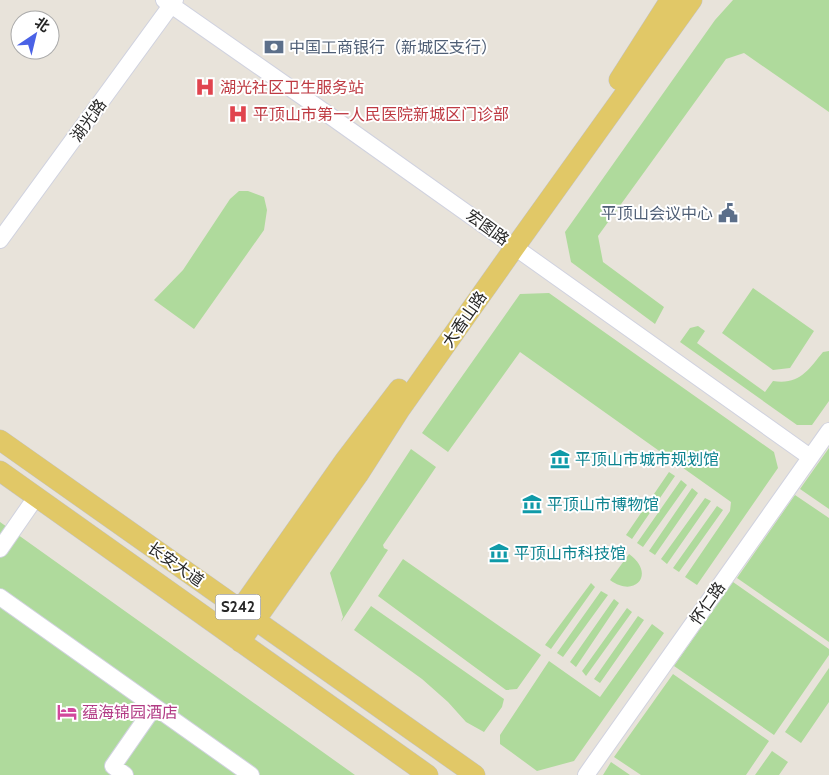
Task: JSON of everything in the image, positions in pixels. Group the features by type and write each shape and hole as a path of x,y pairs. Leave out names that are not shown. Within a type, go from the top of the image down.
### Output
{"main road":[{"name":"大香山路","path":"233,636 358,475 509,243 626,70 670,0"},
{"name":"大香山路","path":"509,243 692,0"},
{"name":"长安大道","path":"0,440 475,775"},
{"name":"长安大道","path":"0,472 428,775"}],"street":[{"name":"宏图路","path":"170,2 810,457"},
{"name":"湖光路","path":"0,240 170,2"},
{"name":"怀仁路","path":"586,775 829,430"},
{"path":"0,549 36,497"},
{"path":"0,598 154,707 240,772"},
{"path":"125,775 113,766 154,707"}],"green space":[{"path":"733,0 829,0 829,112 744,53 726,59 598,236 603,262 664,307 655,324 571,262 565,232 715,20"},
{"path":"239,191 248,191 264,197 267,210 264,230 194,329 154,300 183,270 230,199"},
{"path":"753,288 814,331 790,368 773,370 722,333"},
{"path":"549,293 774,452 778,468 697,585 685,577 730,511 731,502 520,352 448,452 422,433 520,294"},
{"path":"698,326 705,331 697,343 765,392 773,381 790,381 802,375 823,352 829,351 829,401 812,425 797,425 680,342 690,328"},
{"path":"829,448 829,509 800,489"},
{"path":"411,449 436,467 383,545 388,550 341,622 343,617 330,573"},
{"path":"669,472 675,476 632,539 626,535"},
{"path":"681,480 687,485 643,547 637,543"},
{"path":"692,488 698,493 655,555 649,551"},
{"path":"795,495 829,518 829,642 737,578"},
{"path":"705,498 711,501 667,564 661,559"},
{"path":"717,506 723,510 679,572 673,568"},
{"path":"0,522 355,775 0,775"},
{"path":"629,554 637,561 642,576 635,585 628,587 610,580"},
{"path":"403,559 541,655 517,689 506,690 378,596"},
{"path":"733,582 829,649 829,655 774,735 674,666"},
{"path":"591,583 595,587 551,649 545,645"},
{"path":"601,591 608,595 563,657 557,653"},
{"path":"614,599 619,603 576,667 570,662"},
{"path":"371,606 504,699 502,707 484,732 466,722 448,702 422,679 354,630"},
{"path":"627,608 632,612 586,676 582,671"},
{"path":"638,616 644,620 600,683 594,679"},
{"path":"652,624 664,633 574,761 537,771 500,744 500,735 549,661 600,697"},
{"path":"829,668 829,702 801,743 785,732"},
{"path":"673,674 769,741 746,775 641,775 614,757"},
{"path":"772,751 788,762 779,775 755,775"},
{"path":"611,762 630,775 603,775"}],"place":[{"name":"中国工商银行（新城区支行）","path":"274,47"},
{"name":"湖光社区卫生服务站","path":"205,87"},
{"name":"平顶山市第一人民医院新城区门诊部","path":"238,114"},
{"name":"平顶山会议中心","path":"728,213"},
{"name":"平顶山市城市规划馆","path":"560,459"},
{"name":"平顶山市博物馆","path":"532,504"},
{"name":"平顶山市科技馆","path":"499,553"},
{"name":"蕴海锦园酒店","path":"67,712"}]}
